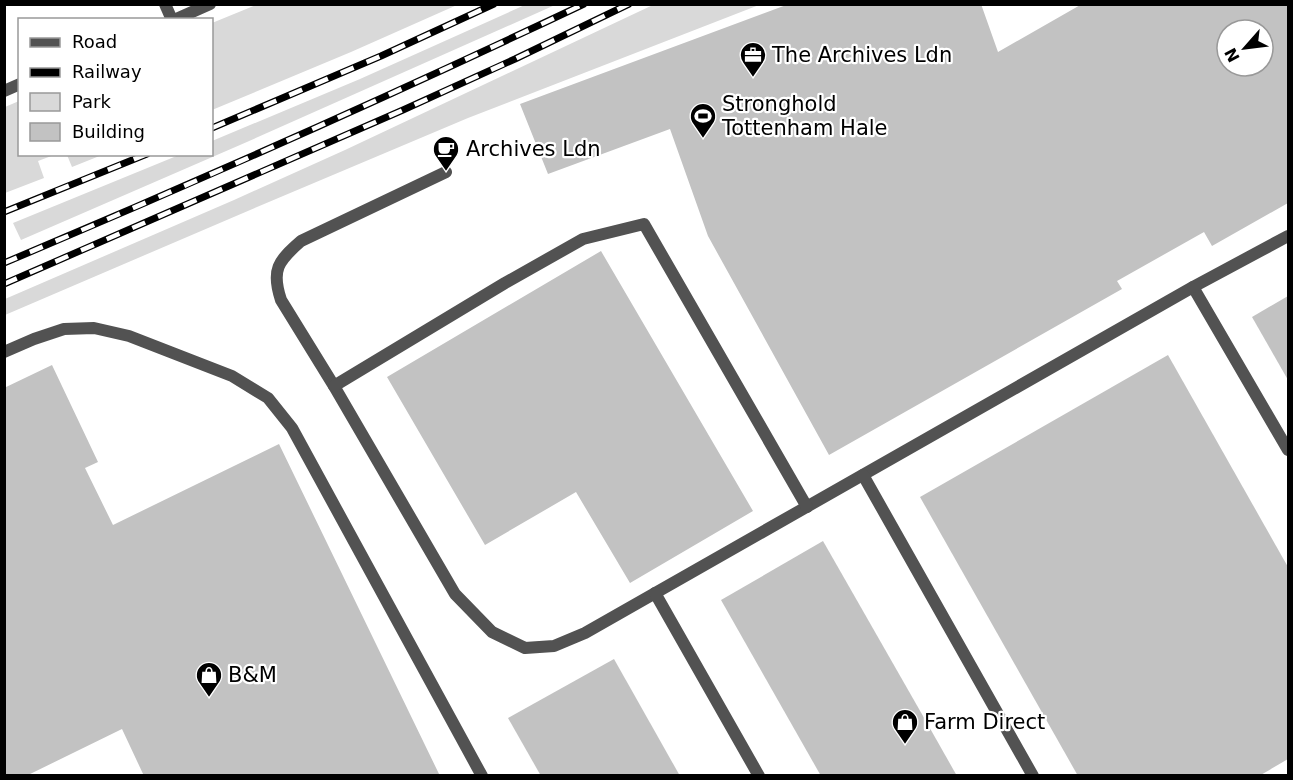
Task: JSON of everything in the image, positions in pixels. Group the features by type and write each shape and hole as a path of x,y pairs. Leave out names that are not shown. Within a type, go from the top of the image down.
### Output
{"street":[{"path":"165,4 172,18"},
{"path":"178,18 210,4"},
{"path":"4,91 18,85"},
{"path":"446,172 301,242 286,254 277,270 276,286 281,300 334,386 455,594 492,632 525,648 554,646 585,633 1193,287 1288,236"},
{"path":"334,386 505,283 583,240 644,224 807,507"},
{"path":"1193,287 1288,450"},
{"path":"4,352 64,329 94,328 129,336 232,376 268,398 292,428 482,776"},
{"path":"863,475 1033,776"},
{"path":"655,593 759,776"}],"green space":[{"path":"256,4 457,5 213,110 213,23"},
{"path":"527,4 555,5 240,145 21,240 13,223 177,156 213,156 213,141 360,79"},
{"path":"655,4 759,5 468,118 5,315 5,299 345,150"},
{"path":"18,101 18,156 51,156 38,161 44,178 5,193 5,107"},
{"path":"68,156 100,156 72,167"}],"building":[{"path":"789,4 981,4 998,52 1082,4 1288,4 1288,203 1212,246 1204,232 1117,281 1122,289 829,455 708,236 670,129 548,174 520,104"},
{"path":"601,251 753,511 630,583 576,492 485,545 387,377"},
{"path":"1288,296 1288,380 1252,317"},
{"path":"1168,355 1288,567 1288,759 1259,776 1078,776 920,497"},
{"path":"52,365 98,462 85,468 113,525 279,444 440,776 144,776 122,729 26,776 4,776 4,388"},
{"path":"823,541 957,776 821,776 721,600"},
{"path":"614,659 680,776 541,776 508,718"}],"railway":[{"path":"213,128 381,56 494,4"},
{"path":"4,263 295,137 584,4"},
{"path":"4,284 403,110 629,4"},
{"path":"4,212 142,156"}],"place":[{"name":"The Archives Ldn","path":"753,78"},
{"name":"Stronghold Tottenham Hale","path":"703,139"},
{"name":"Archives Ldn","path":"446,172"},
{"name":"B&M","path":"209,698"},
{"name":"Farm Direct","path":"905,745"}]}
